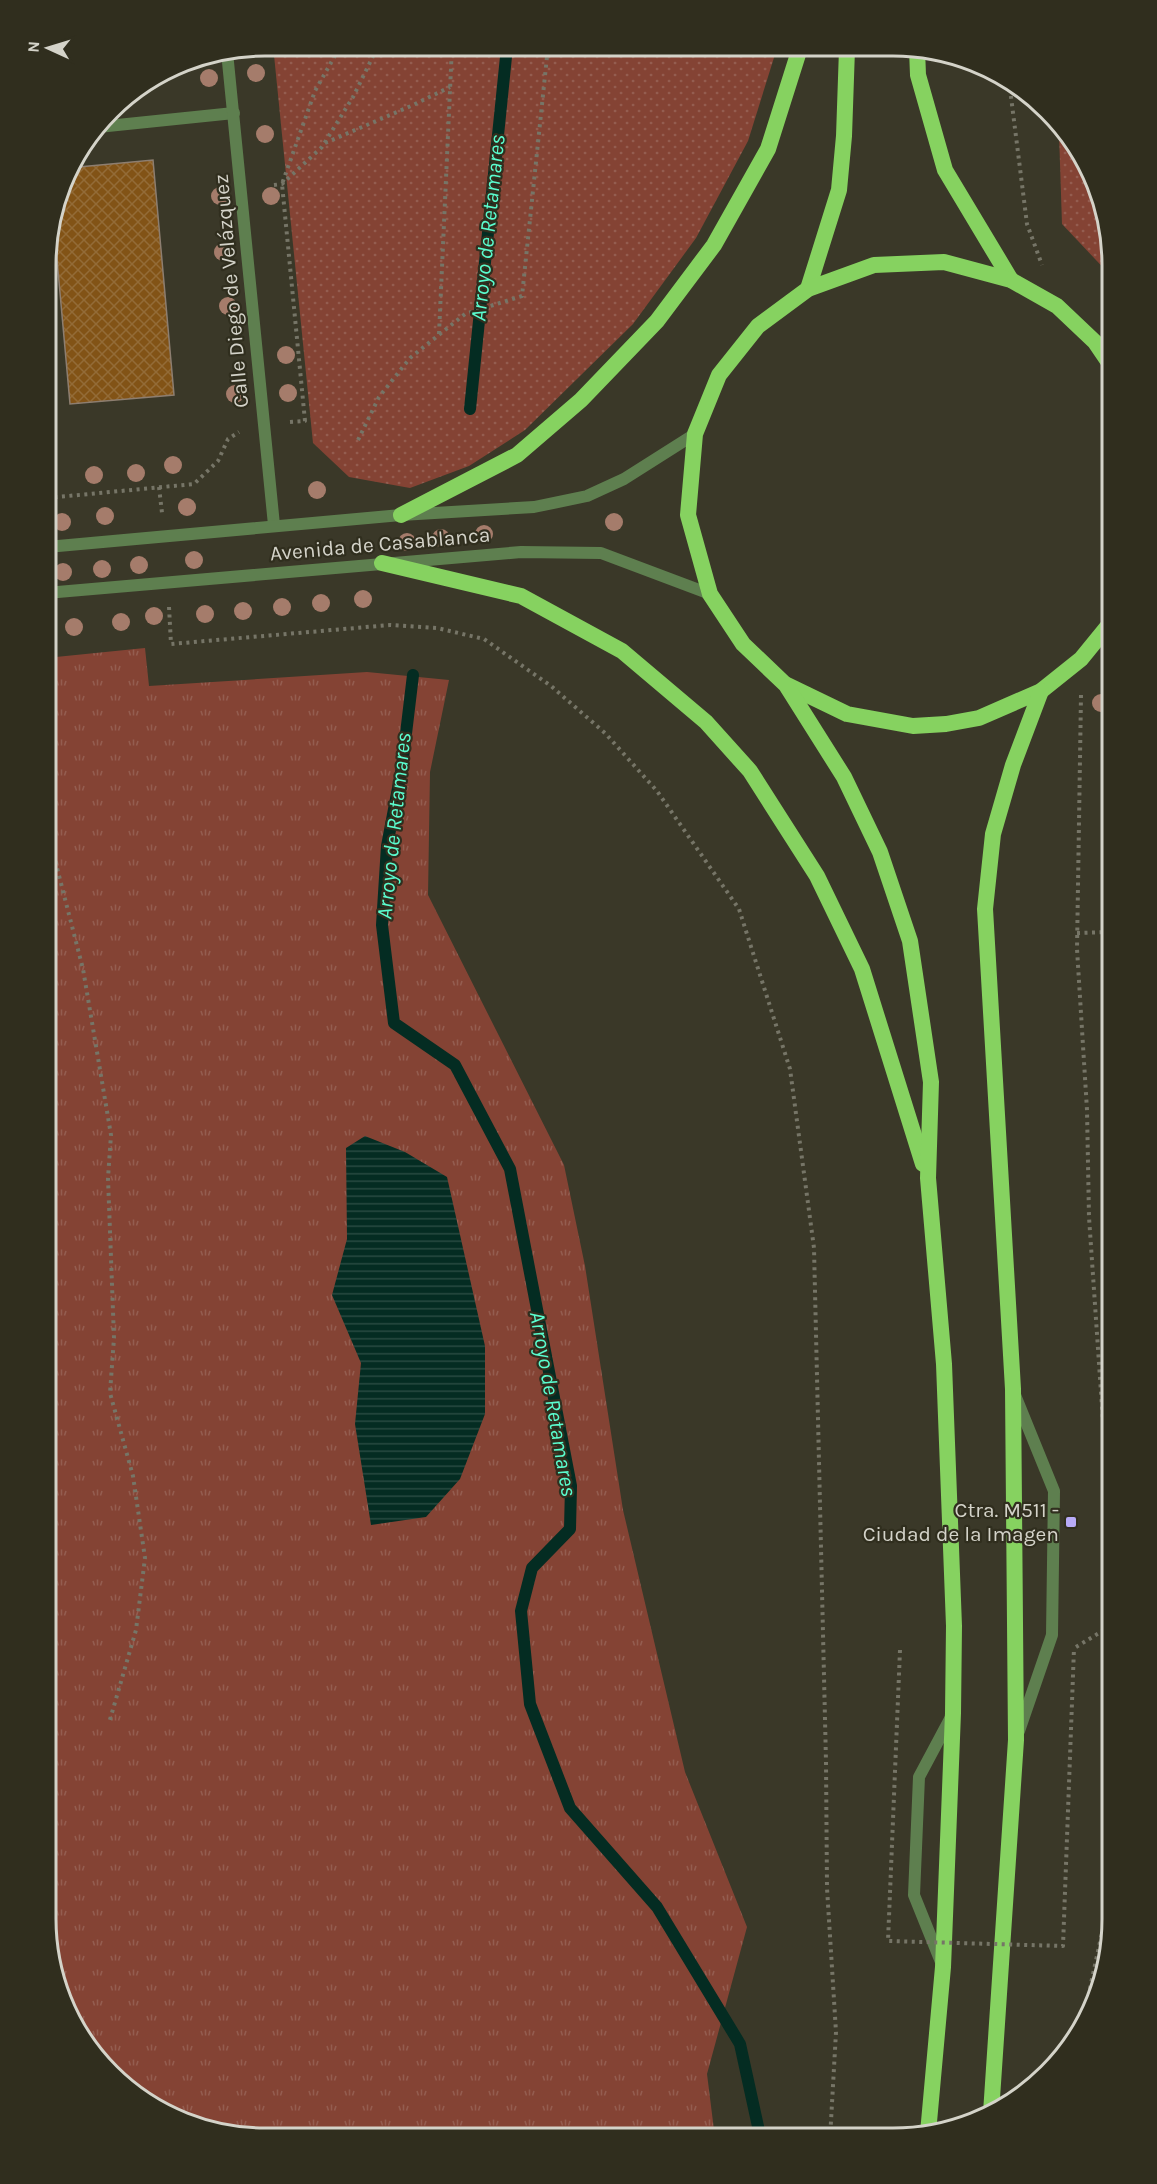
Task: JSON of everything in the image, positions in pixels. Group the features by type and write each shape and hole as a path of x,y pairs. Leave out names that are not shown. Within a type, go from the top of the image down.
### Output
{"highway":[{"path":"400,515 517,455 581,400 657,321 714,245 768,149 797,56"},
{"path":"808,288 839,190 844,136 847,56"},
{"path":"917,58 918,75 945,170 1011,280"},
{"path":"929,2125 943,1967 953,1713 954,1626 944,1364 928,1178 931,1082 910,941 880,852 844,777 786,684 742,644 710,594 688,515 695,434 719,375 758,326 808,288 874,265 944,262 1011,280 1057,306 1095,342 1102,352"},
{"path":"382,563 521,596 622,651 706,722 750,771 816,876 862,969 928,1178"},
{"path":"786,684 847,714 913,726 946,724 979,718 1041,691 1081,659 1102,634"},
{"path":"993,2102 1016,1740 1013,1389 985,909 993,834 1013,765 1041,691"}],"street":[{"name":"Calle Diego de Velázquez","path":"228,59 274,525"},
{"path":"109,126 234,113"},
{"name":"Avenida de Casablanca","path":"56,546 274,525 534,507 587,496 624,479 695,434"},
{"name":"Avenida de Casablanca","path":"56,592 522,552 601,552 710,594"},
{"path":"1013,1389 1054,1491 1052,1635 1016,1740"},
{"path":"943,1967 914,1895 916,1836 919,1777 953,1713"}],"path":[{"path":"274,185 282,184 324,143 353,97 373,56"},
{"path":"439,334 452,56"},
{"path":"358,440 378,397 410,357 465,314 522,296 547,56"},
{"path":"324,143 450,87"},
{"path":"1010,92 1027,224 1057,306"},
{"path":"170,617 171,644 390,625 437,628 484,639 550,686 605,732 657,791 739,909 790,1069 814,1248 827,1888 837,2032 831,2128"},
{"path":"1081,659 1077,933 1087,1110 1089,1217 1101,1397"},
{"path":"56,864 83,969 111,1135 108,1178 114,1338 110,1393 133,1476 145,1558 136,1630 109,1723"},
{"path":"1077,933 1102,932"},
{"path":"900,1650 888,1941 1063,1946 1074,1648 1101,1632"},
{"path":"1091,1982 1099,1947"}],"green space":[{"path":"274,56 775,56 748,141 696,238 633,324 525,430 469,466 410,488 349,477 313,443"},
{"path":"1059,139 1080,172 1090,197 1097,224 1102,266 1062,224"},
{"path":"145,648 149,686 367,672 449,680 430,772 428,895 564,1165 585,1266 623,1510 685,1772 747,1927 707,2074 714,2128 237,2127 185,2113 137,2085 107,2057 77,2012 67,1987 56,1933 56,657"}],"water":[{"path":"365,1136 405,1152 447,1177 485,1346 485,1414 460,1479 426,1517 371,1525 355,1424 361,1363 332,1295 347,1239 346,1148"}],"building":[{"path":"153,160 174,395 70,404 56,253 57,237 71,185 80,167"}],"waterway":[{"name":"Arroyo de Retamares","path":"470,409 506,56"},
{"name":"Arroyo de Retamares","path":"413,675 402,767 387,846 382,925 394,1023 455,1065 510,1169 571,1486 570,1529 532,1568 521,1611 530,1704 570,1808 657,1907 740,2044 758,2128"}],"place":[{"name":"Ctra. M511 - Ciudad de la Imagen","path":"1071,1522"}]}
